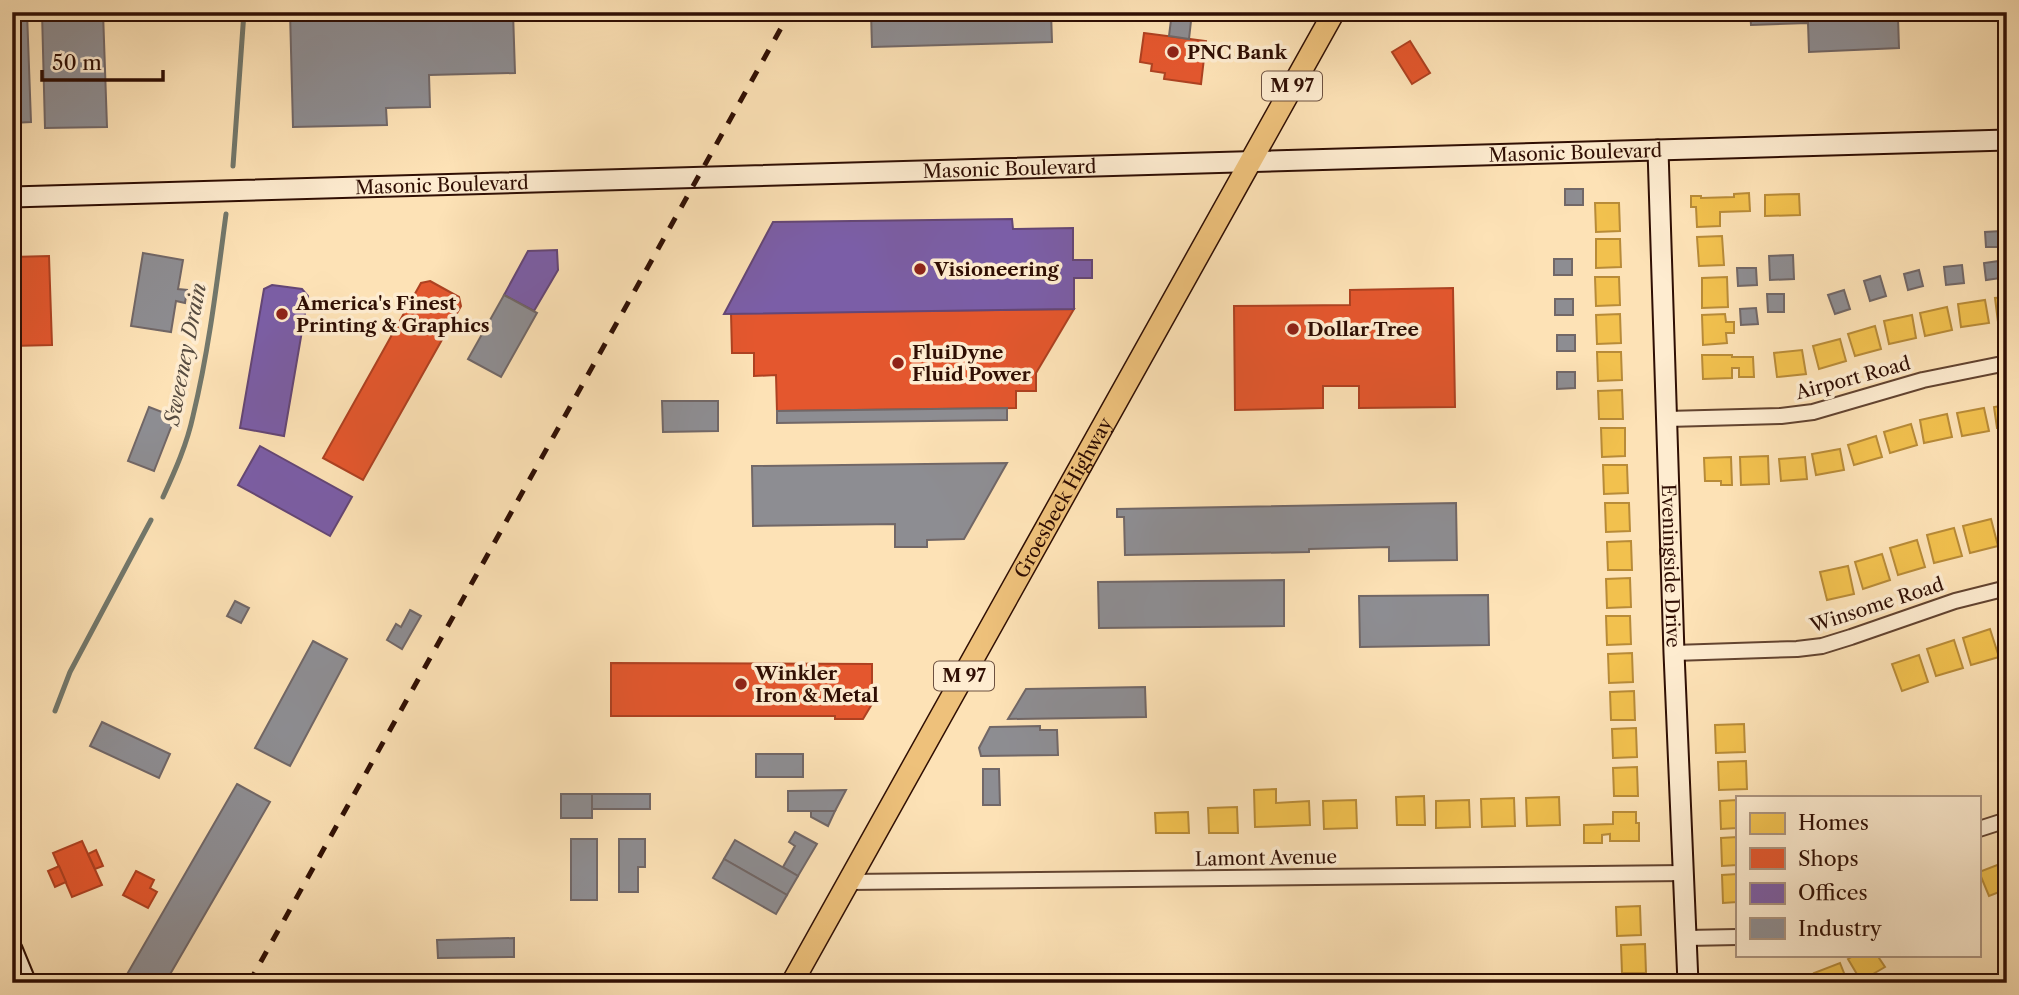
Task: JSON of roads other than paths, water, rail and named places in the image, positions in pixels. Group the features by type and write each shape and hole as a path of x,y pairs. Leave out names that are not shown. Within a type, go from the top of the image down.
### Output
{"main road":[{"name":"Groesbeck Highway","path":"792,983 1334,12"}],"street":[{"name":"Masonic Boulevard","path":"12,197 2007,140"},
{"name":"Eveningside Drive","path":"1658,150 1674,653 1688,983"},
{"name":"Airport Road","path":"1667,419 1781,416 1813,412 1923,380 2007,363"},
{"name":"Winsome Road","path":"1674,653 1822,646 1955,601 2007,587"},
{"path":"1980,829 2007,820"},
{"name":"Lamont Avenue","path":"849,882 1684,873"},
{"path":"1687,938 1736,937"},
{"path":"12,949 26,983"}],"waterway":[{"name":"Sweeney Drain","path":"233,166 244,12"},
{"name":"Sweeney Drain","path":"163,497 184,447 199,391 226,214"},
{"name":"Sweeney Drain","path":"55,711 70,672 151,520"}],"railway":[{"path":"249,983 790,12"}],"place":[{"name":"PNC Bank","path":"1173,52"},
{"name":"Visioneering","path":"920,269"},
{"name":"America's Finest Printing & Graphics","path":"282,314"},
{"name":"Dollar Tree","path":"1293,329"},
{"name":"FluiDyne Fluid Power","path":"898,363"},
{"name":"Winkler Iron & Metal","path":"741,684"}]}
